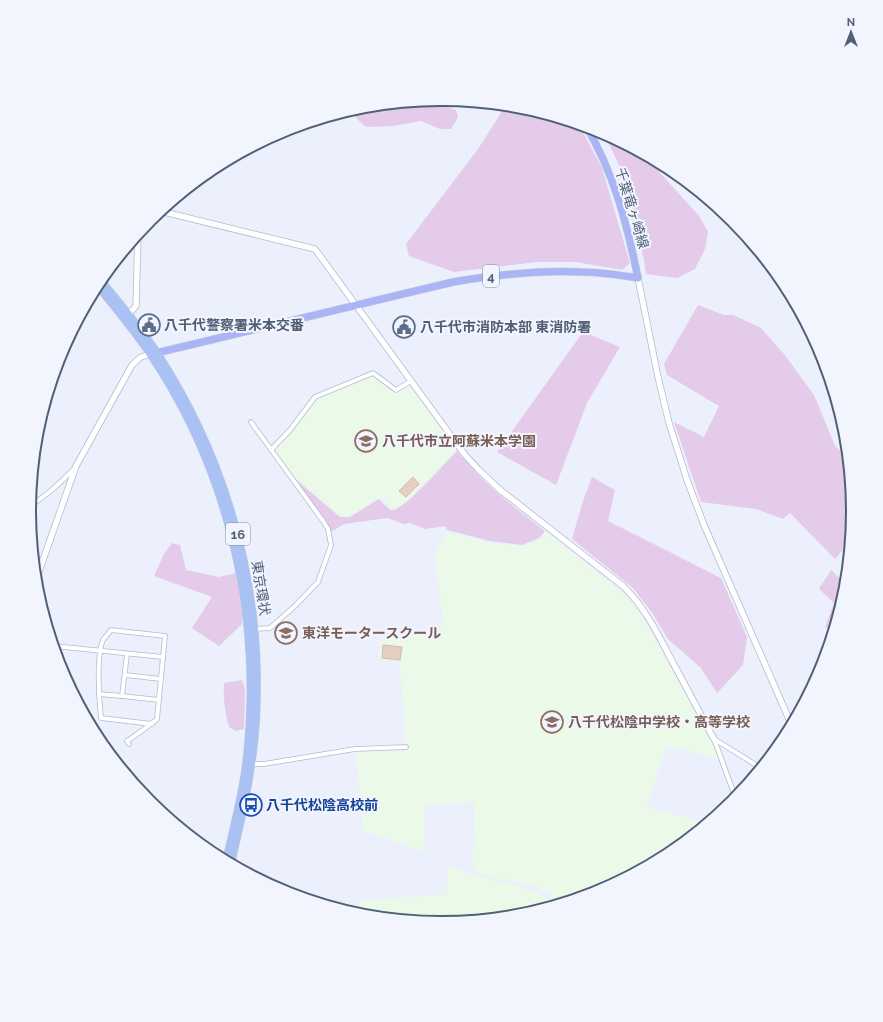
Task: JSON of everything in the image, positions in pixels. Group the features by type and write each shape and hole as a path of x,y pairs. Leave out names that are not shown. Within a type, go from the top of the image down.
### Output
{"highway":[{"name":"東京環状","path":"105,285 129,314 190,408 225,489 236,527 250,589 255,629 257,710 249,764 227,855"},
{"name":"東京環状","path":"101,290 154,353 208,465 224,508 236,556 247,624 251,698 249,764 246,801 232,858"}],"main road":[{"name":"千葉竜ヶ崎線","path":"590,134 601,153 620,201 638,278"},
{"name":"4","path":"154,353 454,282 505,274 574,272 638,278"}],"street":[{"path":"167,213 315,249 466,455 478,469 500,489 635,597 667,651 714,739 733,792"},
{"path":"129,314 136,306 138,243"},
{"path":"638,278 658,377 687,480 704,525 789,720"},
{"path":"40,569 76,466 132,365 141,357 154,353"},
{"path":"271,450 290,430 316,397 373,373 396,390 412,381"},
{"path":"251,422 323,521 328,529 331,545 318,582 295,606 270,628 255,629"},
{"path":"36,503 76,466"},
{"path":"129,744 127,741 152,724 158,719 165,636 111,630 104,639 100,651 99,694 101,718 152,724"},
{"path":"60,647 163,657"},
{"path":"122,696 127,654"},
{"path":"124,675 161,679"},
{"path":"99,694 160,700"},
{"path":"714,739 757,765"},
{"path":"249,764 264,764 355,749 406,747"}],"shaded area":[{"path":"415,106 443,106 456,110 458,117 451,129 440,129 421,121 393,126 366,127 356,118 356,115 362,113"},
{"path":"503,110 546,119 582,131 602,168 630,263 622,270 576,262 536,262 454,272 409,256 406,244 478,149"},
{"path":"607,141 654,166 699,216 708,232 705,249 695,269 677,278 646,274 630,199 620,167"},
{"path":"698,305 724,315 733,315 761,328 784,354 814,395 835,446 843,453 847,511 846,538 845,547 835,559 790,513 783,519 756,509 701,502 674,422 704,437 719,406 667,375 664,364"},
{"path":"583,332 620,347 587,403 556,485 497,452"},
{"name":"八千代市立阿蘇米本学園","path":"373,375 399,390 410,387 457,450 405,503 393,510 380,497 350,516 340,516 291,474 274,452 274,449 291,432 317,398"},
{"path":"457,451 487,484 545,531 539,538 522,545 490,541 447,530 446,526 425,529 410,523 404,524 387,518 344,524 331,532 295,479 340,517 350,517 379,499 388,508 393,510 416,493"},
{"path":"413,477 419,484 406,497 399,491"},
{"path":"592,477 615,490 608,521 721,578 747,637 743,665 717,693 701,668 668,639 653,614 633,588 572,539"},
{"name":"八千代松陰中学校・高等学校","path":"447,531 491,543 522,546 539,539 545,532 618,589 629,600 645,621 712,744 718,759 667,745 646,807 692,819 694,818 701,823 667,848 621,875 597,886 556,900 539,888 487,876 473,870 474,802 425,805 424,840 422,852 363,831 356,752 405,750 403,700 399,661 379,659 381,636 385,638 392,638 430,633 441,627 443,618 434,554"},
{"path":"172,543 180,545 186,570 219,577 236,573 242,613 242,624 219,646 192,628 212,597 154,576 164,554"},
{"path":"831,570 841,579 829,629 825,627 834,603 819,589"},
{"path":"383,645 402,647 400,660 382,658"},
{"path":"242,680 245,689 244,729 236,731 229,727 225,711 224,683"},
{"path":"447,865 483,878 533,890 552,901 521,909 468,916 415,916 359,908 359,901 447,894"}],"place":[{"name":"八千代警察署米本交番","path":"149,325"},
{"name":"八千代市消防本部 東消防署","path":"404,327"},
{"name":"八千代市立阿蘇米本学園","path":"366,441"},
{"name":"東洋モータースクール","path":"286,633"},
{"name":"八千代松陰中学校・高等学校","path":"552,722"},
{"name":"八千代松陰高校前","path":"251,805"}]}
